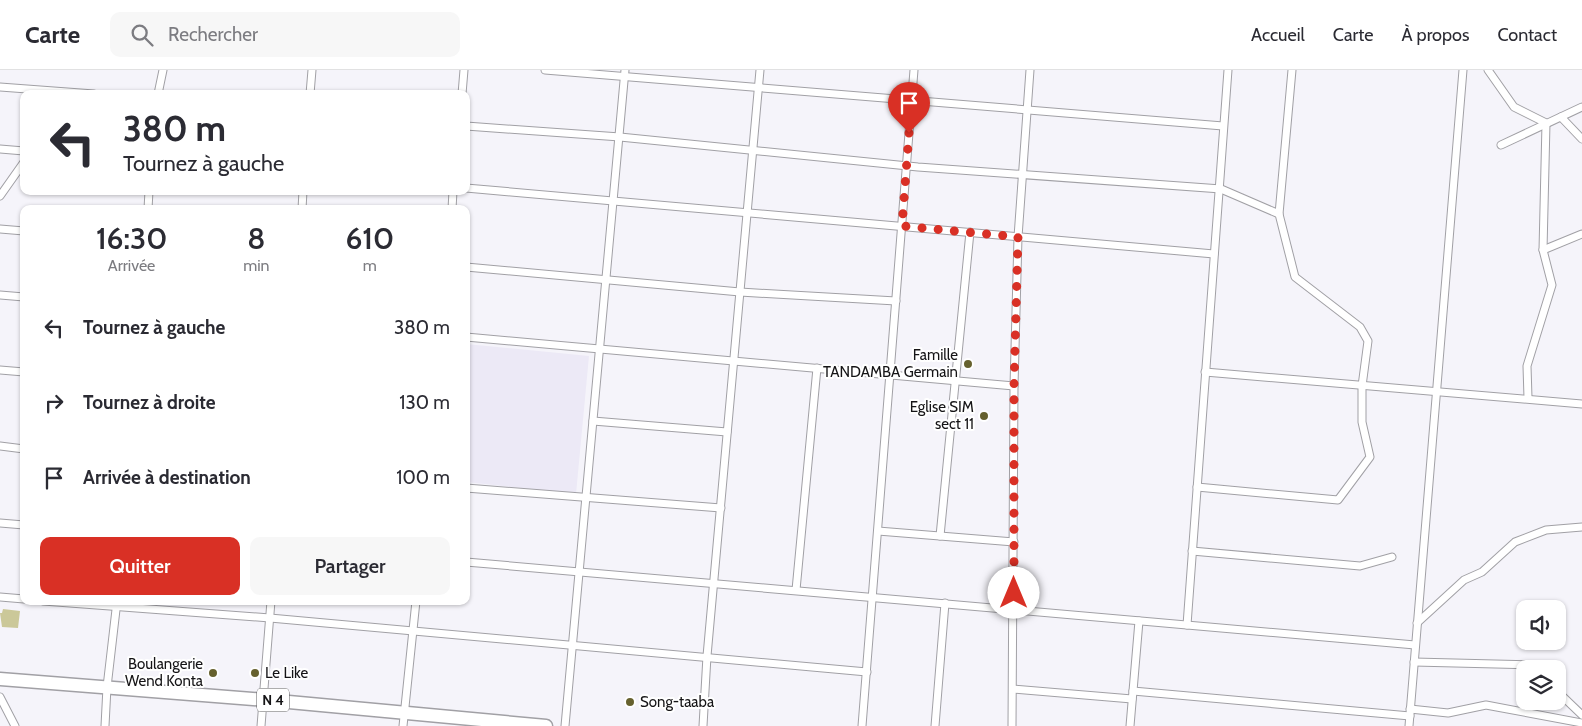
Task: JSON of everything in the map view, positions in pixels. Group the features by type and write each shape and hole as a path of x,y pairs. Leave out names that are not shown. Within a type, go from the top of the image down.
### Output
{"highway":[{"name":"N 4","path":"0,679 262,699 546,726"}],"street":[{"path":"159,90 163,70"},
{"path":"310,90 312,70"},
{"path":"462,90 464,70"},
{"path":"545,70 625,73 759,88 1223,126"},
{"path":"703,726 707,656 760,70"},
{"path":"862,726 914,70"},
{"path":"1012,726 1014,386 1018,237 1030,70"},
{"path":"1187,625 1214,254 1221,189 1223,126 1228,70"},
{"path":"1197,486 1338,500 1370,456 1362,422 1362,386 1368,341 1360,327 1295,277 1279,214 1292,70"},
{"path":"1409,726 1463,70"},
{"path":"1488,70 1514,106 1546,124"},
{"path":"565,726 625,73"},
{"path":"0,87 36,90"},
{"path":"1501,144 1582,107"},
{"path":"1561,117 1582,139"},
{"path":"1528,398 1527,366 1552,285 1543,250 1546,124"},
{"path":"470,126 620,137 753,152 906,166 1221,189 1279,214"},
{"path":"0,149 20,151"},
{"path":"0,196 20,168"},
{"path":"470,188 1214,254"},
{"path":"0,229 20,231"},
{"path":"940,536 970,232"},
{"path":"1543,250 1582,234"},
{"path":"470,267 606,278 740,292 896,301"},
{"path":"0,295 20,297"},
{"path":"470,337 1014,386"},
{"path":"796,590 817,368"},
{"path":"0,370 20,372"},
{"path":"1205,372 1436,392 1464,392 1582,404"},
{"path":"593,421 727,432"},
{"path":"0,446 20,448"},
{"path":"470,488 586,499 720,508"},
{"path":"0,523 20,525"},
{"path":"1417,623 1464,580 1482,572 1515,542 1546,530 1582,527"},
{"path":"878,531 1014,542"},
{"path":"1192,551 1360,566 1392,557"},
{"path":"470,562 1415,645"},
{"path":"0,597 20,599"},
{"path":"935,726 945,603"},
{"path":"105,726 107,687 117,605 707,656 867,672"},
{"path":"261,726 271,605"},
{"path":"403,726 415,605"},
{"path":"1130,726 1139,621"},
{"path":"1414,662 1516,665"},
{"path":"1013,690 1132,699"},
{"path":"1133,691 1410,712 1448,712 1486,705 1582,723"},
{"path":"0,697 15,726"},
{"path":"1566,700 1582,715"}],"shaded area":[{"path":"470,344 589,356 576,494 470,482"},
{"path":"3,609 20,611 18,628 2,627 0,613 2,613"}],"place":[{"name":"Famille TANDAMBA Germain","path":"968,364"},
{"name":"Eglise SIM sect 11","path":"984,416"},
{"name":"Boulangerie Wend Konta","path":"213,673"},
{"name":"Le Like","path":"255,673"},
{"name":"Song-taaba","path":"630,702"}],"route":[{"path":"909,133 902,226 1018,237 1014,386 1014,593"}]}
